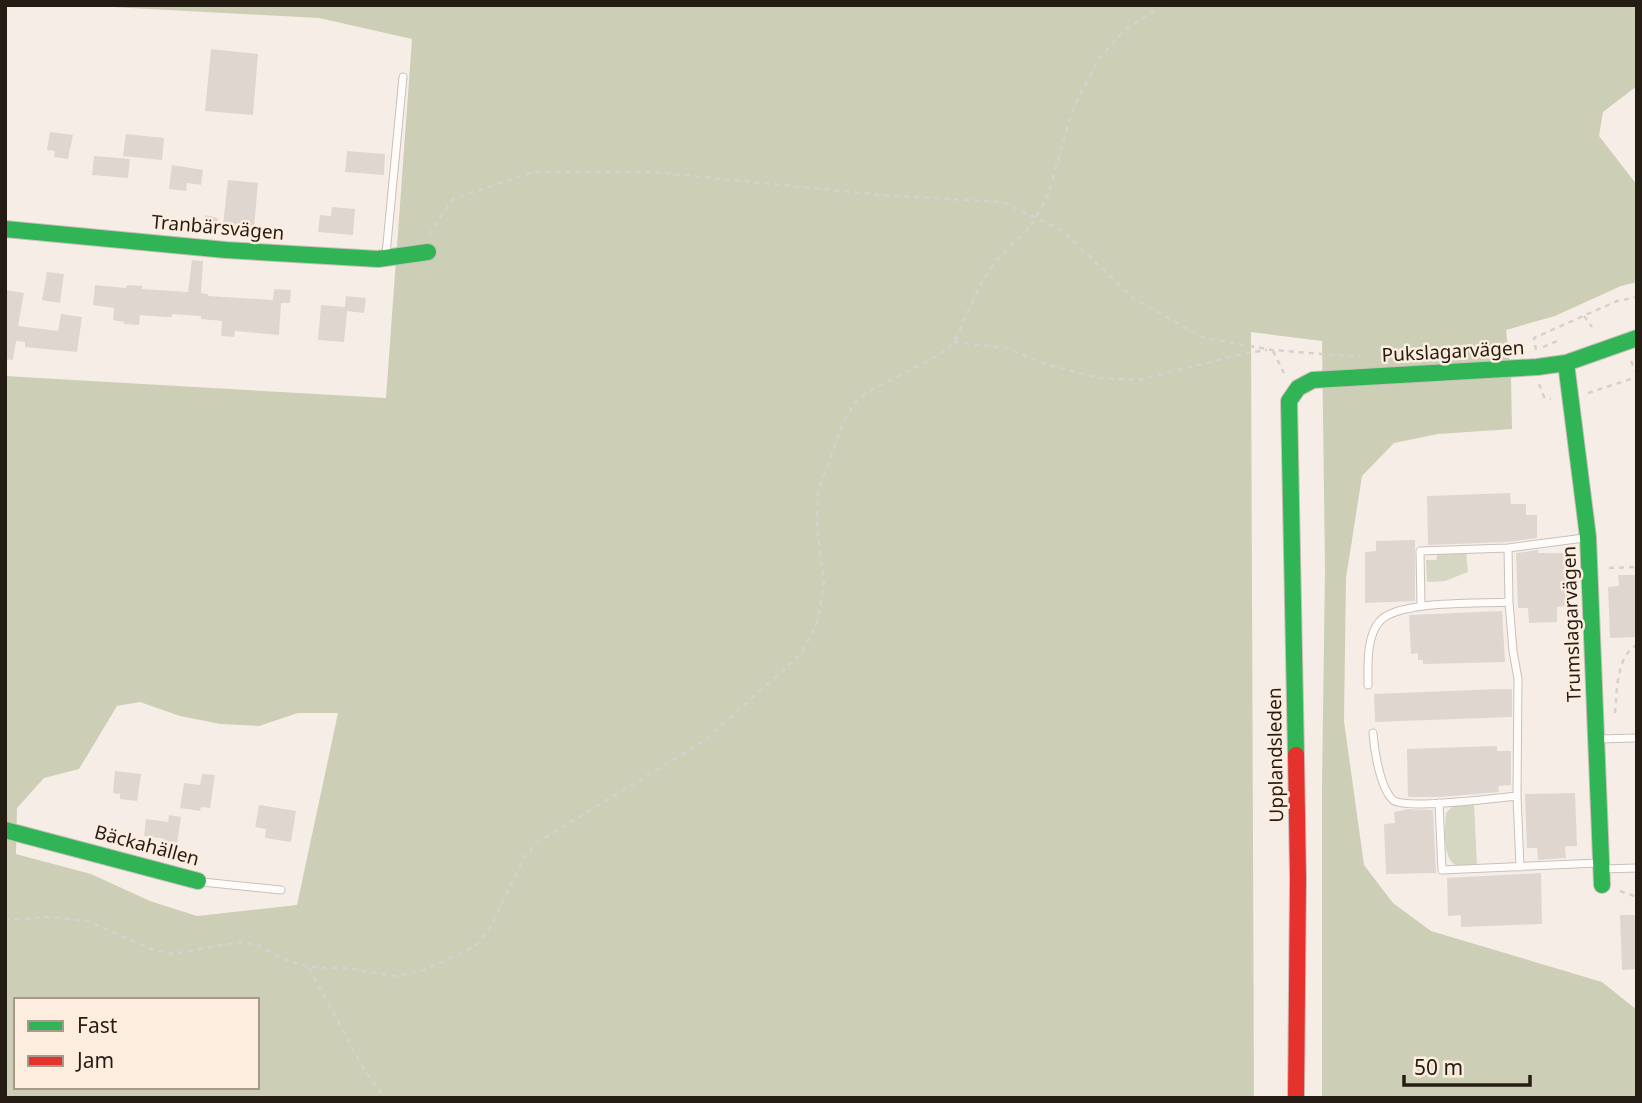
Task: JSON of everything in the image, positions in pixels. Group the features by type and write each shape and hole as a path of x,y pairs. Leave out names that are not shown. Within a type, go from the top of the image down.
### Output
{"street":[{"name":"Tranbärsvägen","path":"5,229 226,250 386,258 428,252"},
{"name":"Pukslagarvägen","path":"1294,391 1302,384 1324,378 1483,371 1566,363 1637,338"},
{"name":"Trumslagarvägen","path":"1566,363 1588,537 1602,872"},
{"name":"Upplandsleden","path":"1294,391 1288,412 1298,878 1296,1098"},
{"name":"Bäckahällen","path":"5,830 198,881"}],"lane":[{"path":"386,258 403,77"},
{"path":"1421,606 1420,551 1508,548 1588,537"},
{"path":"1508,548 1509,603 1518,679 1517,796 1520,867"},
{"path":"1368,685 1368,659 1378,622 1397,610 1421,606 1509,603"},
{"path":"1373,733 1380,769 1393,800 1400,803 1439,803 1517,796"},
{"path":"1596,739 1634,738"},
{"path":"1439,803 1442,870 1520,867 1602,872 1637,868"},
{"name":"Bäckahällen","path":"198,881 281,890"}],"path":[{"path":"5,920 50,918 87,921 151,949 173,954 239,942 258,945 281,958 308,967 345,968 396,976 425,970 474,947 489,930 524,858 536,843 705,741 801,654 817,623 824,584 817,527 818,492 843,423 854,404 866,393 939,355 954,342 982,281 996,261 1030,227 1048,198 1073,109 1100,58 1126,29 1163,5"},
{"path":"428,252 428,236 453,199 533,172 652,172 881,195 1003,202 1063,232 1133,298 1204,338 1272,350 1370,357"},
{"path":"1537,353 1534,338 1617,301 1637,297"},
{"path":"1584,316 1592,327"},
{"path":"954,342 1006,348 1048,365 1099,378 1139,380 1246,353 1272,350"},
{"path":"1272,350 1294,391"},
{"path":"1631,360 1637,373"},
{"path":"1590,569 1637,567"},
{"path":"1616,739 1618,683 1625,659 1637,645"},
{"path":"308,967 365,1071 385,1098"}],"green space":[{"path":"75,5 1637,5 1637,86 1603,112 1599,136 1637,185 1637,282 1621,286 1555,316 1506,330 1511,373 1512,429 1438,434 1394,443 1362,476 1346,578 1344,721 1364,865 1393,903 1431,931 1602,982 1637,1010 1637,1098 1322,1098 1325,569 1322,341 1251,332 1254,1098 5,1098 5,376 386,398 412,39 319,18","holes":["140,702 180,716 220,724 259,726 298,713 338,713 297,905 197,916 150,901 91,874 16,854 17,808 44,778 79,769 117,706"]},
{"path":"1466,552 1468,572 1445,581 1427,582 1426,560 1436,560 1438,554"},
{"path":"1474,803 1477,866 1459,866 1450,860 1448,854 1445,840 1446,813 1454,805"}],"building":[{"path":"211,49 258,54 253,115 205,111"},
{"path":"50,132 73,135 68,159 54,157 55,151 47,150"},
{"path":"126,134 164,138 162,160 123,156"},
{"path":"347,151 385,154 384,175 345,172"},
{"path":"94,156 130,159 128,178 92,175"},
{"path":"172,165 203,170 201,185 187,183 186,191 169,189"},
{"path":"228,180 258,183 254,228 223,225"},
{"path":"332,207 355,209 353,235 318,232 320,215 331,216"},
{"path":"205,215 218,218 215,235 202,232"},
{"path":"192,260 203,261 201,293 208,296 273,300 274,289 291,290 290,303 281,303 279,335 235,331 234,337 221,336 222,321 201,319 201,316 140,315 139,325 124,324 113,320 114,308 93,305 95,285 126,288 127,285 142,286 142,289 188,292"},
{"path":"47,272 64,274 60,303 42,300"},
{"path":"6,290 24,293 18,326 58,331 61,314 82,317 77,352 25,347 25,342 16,341 13,360 5,359"},
{"path":"346,296 366,298 364,313 347,311 344,342 318,340 321,305 345,307"},
{"path":"1510,493 1511,504 1526,504 1526,515 1537,515 1537,538 1508,542 1428,545 1427,496"},
{"path":"1415,540 1415,601 1365,603 1365,552 1376,551 1376,541"},
{"path":"1538,550 1538,553 1566,553 1568,606 1557,607 1557,622 1529,623 1528,608 1518,608 1516,553"},
{"path":"1618,575 1637,575 1637,637 1610,638 1608,587 1619,586"},
{"path":"1502,611 1505,662 1423,664 1423,660 1418,660 1418,653 1411,654 1409,615"},
{"path":"1512,689 1512,717 1375,722 1374,694"},
{"path":"1497,746 1497,751 1511,751 1511,785 1498,786 1499,792 1408,797 1407,749"},
{"path":"115,771 141,774 137,801 120,799 120,794 113,793"},
{"path":"202,774 215,775 210,808 201,807 200,811 180,808 184,783 200,785"},
{"path":"1575,793 1577,846 1565,846 1566,858 1538,860 1537,848 1527,848 1525,794"},
{"path":"259,805 296,811 291,842 265,838 266,829 255,827"},
{"path":"1408,809 1433,810 1436,873 1386,874 1384,824 1395,823 1394,812"},
{"path":"169,815 181,817 177,844 144,836 146,819 168,822"},
{"path":"1541,873 1542,924 1461,927 1461,915 1448,916 1447,878"},
{"path":"1620,915 1637,915 1637,969 1622,970"}],"traffic: fast":[{"path":"5,229 226,250 378,259 428,252"},
{"path":"1296,755 1289,401 1298,388 1313,380 1566,363 1637,338"},
{"path":"1566,363 1588,537 1602,885"},
{"path":"5,830 198,881"}],"traffic: jam":[{"path":"1296,755 1296,1098"}]}
